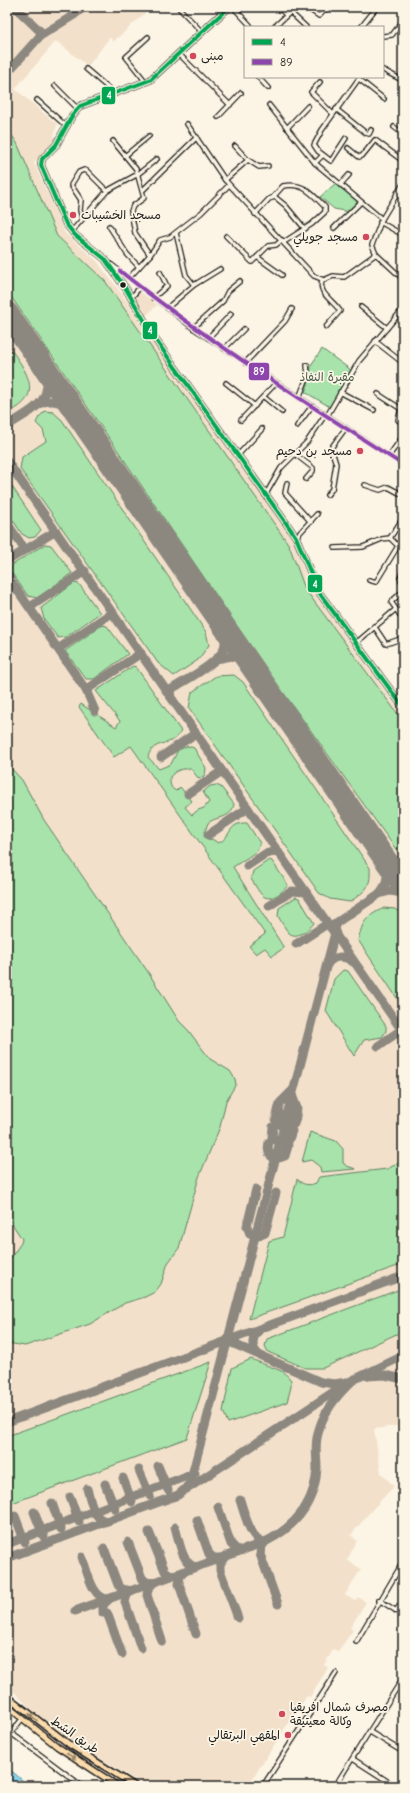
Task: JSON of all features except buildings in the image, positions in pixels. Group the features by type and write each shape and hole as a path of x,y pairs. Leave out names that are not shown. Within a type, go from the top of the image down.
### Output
{"highway":[{"name":"طريق الشط","path":"7,1696 64,1741 135,1786"},
{"name":"طريق الشط","path":"7,1706 71,1756 118,1786"}],"main road":[{"path":"229,7 179,54 146,82 89,102 78,109 56,144 41,161 41,165 62,216 72,231 105,259 131,298 155,339 239,454 296,537 315,587 356,643 401,699 403,707"}],"street":[{"path":"178,7 202,32"},
{"path":"233,7 250,25"},
{"path":"278,7 286,16"},
{"path":"275,26 296,7"},
{"path":"306,7 319,16 328,7"},
{"path":"361,26 377,7"},
{"path":"290,12 305,26"},
{"path":"384,36 392,35 402,22"},
{"path":"146,82 126,57 148,37"},
{"path":"179,54 230,105"},
{"path":"86,69 114,93"},
{"path":"384,71 400,79 403,77"},
{"path":"259,78 268,88"},
{"path":"346,138 331,161 314,147 314,143 336,109 359,78 384,99"},
{"path":"320,82 311,92 333,114"},
{"path":"55,86 78,109"},
{"path":"218,117 242,93"},
{"path":"37,100 66,126"},
{"path":"269,105 315,163 381,221 403,235"},
{"path":"287,128 308,106"},
{"path":"336,109 366,133 369,134 371,130"},
{"path":"187,124 225,180 255,214 283,241 310,273 322,280"},
{"path":"394,127 403,134"},
{"path":"126,155 149,136"},
{"path":"142,190 197,137"},
{"path":"348,148 359,157 362,156 375,140 403,161"},
{"path":"113,141 126,155 138,174 144,198 133,206 131,211 135,234 150,255"},
{"path":"235,146 248,160 259,167 268,166"},
{"path":"315,163 323,154"},
{"path":"72,231 107,191 120,182 138,174 157,159"},
{"path":"225,180 248,160"},
{"path":"82,219 80,210 81,200 71,185 72,180 79,172 84,170 87,171 107,191"},
{"path":"340,185 349,175"},
{"path":"129,278 150,255 161,239 167,239 201,213 229,184"},
{"path":"403,184 381,221 372,241 372,249 376,254 403,279"},
{"path":"226,236 250,261 253,262 268,246 276,245 305,229 325,212 325,207 310,192 299,186 283,186 255,214"},
{"path":"397,193 403,197"},
{"path":"273,197 285,205 305,229"},
{"path":"334,228 361,202"},
{"path":"109,226 127,254 139,267"},
{"path":"176,233 186,275 194,285"},
{"path":"322,280 333,276 344,277 376,254"},
{"path":"257,257 282,276"},
{"path":"105,259 193,328 403,466"},
{"path":"167,308 194,285 220,269"},
{"path":"153,298 167,286 160,272"},
{"path":"322,280 320,286 322,292 340,311 326,327"},
{"path":"193,328 223,301 227,292 240,281"},
{"path":"131,298 140,287"},
{"path":"361,307 387,328"},
{"path":"245,363 285,321 292,309"},
{"path":"266,494 281,468 307,442 326,415 350,374 375,341 403,310"},
{"path":"208,338 231,314"},
{"path":"224,349 244,329"},
{"path":"375,341 403,363"},
{"path":"299,398 308,375 307,364"},
{"path":"226,383 255,406"},
{"path":"242,420 276,383"},
{"path":"340,392 374,410"},
{"path":"378,394 402,408 398,420 403,424"},
{"path":"264,397 282,412"},
{"path":"298,426 312,406"},
{"path":"239,454 262,429"},
{"path":"327,495 332,489 336,464 331,448 345,429"},
{"path":"389,456 403,436"},
{"path":"295,454 313,468 313,471 306,479"},
{"path":"287,483 284,493 311,522"},
{"path":"365,485 380,490 388,487 403,495"},
{"path":"296,537 317,514"},
{"path":"335,548 363,547 382,539 390,538 403,518"},
{"path":"369,580 376,582 398,546 390,538"},
{"path":"403,571 400,578 403,584"},
{"path":"403,590 392,602 401,613 403,620"},
{"path":"356,643 396,608"},
{"path":"374,626 386,644 403,638"},
{"path":"356,1642 379,1600 403,1562"},
{"path":"379,1600 403,1615"},
{"path":"396,1611 403,1600"},
{"path":"263,1786 336,1673"},
{"path":"336,1786 403,1678"},
{"path":"11,1733 22,1719"},
{"path":"7,1730 82,1786"},
{"path":"370,1732 403,1752"},
{"path":"352,1759 395,1786"}],"shaded area":[{"path":"7,7 152,7 113,42 110,37 88,66 56,41 15,89 57,124 52,145 34,163 65,233 97,261 127,301 150,339 214,427 294,542 310,587 403,715 403,1425 374,1429 381,1473 394,1486 351,1535 357,1541 347,1560 361,1569 345,1595 355,1601 358,1597 366,1602 350,1628 353,1630 338,1652 333,1650 324,1665 328,1668 310,1697 307,1696 297,1711 294,1710 290,1716 292,1717 248,1786 144,1786 62,1734 38,1716 7,1685"},
{"path":"140,292 157,305 144,318 134,297"}],"green space":[{"path":"7,128 17,143 57,236 105,281 289,545 305,589 403,721 403,859 265,667 7,291"},
{"path":"336,183 359,202 349,212 334,209 320,197"},
{"path":"7,344 25,372 29,381 30,390 27,398 19,406 7,413"},
{"name":"مقبرة النفاذ","path":"322,349 351,370 330,407 305,392 310,379 311,365"},
{"path":"45,411 53,412 62,420 206,632 209,645 198,660 174,676 158,663 20,469 22,457 46,441 43,430 36,423"},
{"path":"7,479 41,530 35,537 29,538 22,534 7,511"},
{"path":"7,531 13,539 10,552 7,554"},
{"path":"45,544 51,545 72,573 37,598 28,596 11,572 12,565"},
{"path":"74,583 79,584 100,613 66,637 58,638 44,619 41,608"},
{"path":"102,625 107,626 128,654 94,679 86,679 65,651"},
{"path":"133,666 136,667 181,731 174,740 154,747 148,757 159,769 171,764 178,750 188,746 194,748 206,768 205,775 199,779 191,769 179,770 170,777 171,787 176,791 180,787 192,801 185,807 192,815 198,810 204,808 209,802 203,792 210,786 216,785 221,787 234,804 230,813 208,823 204,834 209,840 212,839 218,843 226,838 236,825 247,823 260,843 256,852 233,867 284,948 272,956 265,948 256,954 249,946 265,934 131,746 114,757 79,707 81,704 116,727 120,721 96,691"},
{"path":"234,675 243,682 370,868 370,880 366,888 350,902 330,899 319,893 189,708 192,692 216,676"},
{"path":"7,764 22,780 44,820 148,972 179,1021 188,1030 210,1059 230,1071 236,1084 226,1101 220,1127 199,1177 179,1248 168,1263 161,1284 155,1292 145,1297 125,1303 90,1324 25,1346 7,1343 7,1263 21,1243 22,1239 7,1216"},
{"path":"269,860 272,861 288,885 277,895 266,898 261,894 251,879 253,871"},
{"path":"296,897 299,898 314,923 303,933 292,935 289,933 278,916 279,908"},
{"path":"384,908 395,909 403,915 403,1007 358,940 363,924 366,920"},
{"path":"343,970 348,971 386,1026 386,1031 382,1037 364,1040 354,1056 326,1011 334,979"},
{"path":"310,1132 336,1141 343,1149 343,1163 356,1169 321,1172 320,1167 311,1160 302,1162"},
{"path":"403,1161 403,1264 249,1319 269,1241 283,1237 297,1179 304,1184 316,1183 319,1177 387,1169"},
{"path":"403,1288 403,1331 323,1368 305,1368 268,1352 265,1346 267,1339"},
{"path":"251,1359 284,1372 291,1380 291,1387 287,1402 228,1423 223,1411 232,1368"},
{"path":"211,1362 187,1438 7,1505 7,1436"}],"water":[{"path":"7,1767 29,1786 7,1786"}],"taxiway":[{"path":"15,7 43,34"},
{"path":"7,73 40,36 84,7"},
{"path":"7,426 32,410 44,398 47,381 45,369"},
{"path":"39,404 53,401 66,405 74,410"},
{"path":"7,461 403,1032"},
{"path":"7,523 25,550"},
{"path":"7,561 56,531"},
{"path":"30,607 85,571"},
{"path":"7,575 86,690 95,711"},
{"path":"58,649 113,612"},
{"path":"170,696 172,689 201,671 221,654 225,642 225,632 222,623"},
{"path":"86,690 141,653"},
{"path":"216,659 232,656 249,662"},
{"path":"161,757 196,733"},
{"path":"188,794 222,771"},
{"path":"208,835 248,808"},
{"path":"247,866 265,854 278,851"},
{"path":"383,855 387,876 385,885 379,894 390,891 403,893"},
{"path":"393,870 403,873"},
{"path":"269,906 292,891 306,892"},
{"path":"336,934 334,929 336,923 379,894"},
{"path":"296,944 327,924"},
{"path":"7,1558 178,1495 190,1483 335,933"},
{"path":"327,965 332,959 339,957 346,958 353,962"},
{"path":"378,1046 401,1030"},
{"path":"292,1095 297,1108 296,1116 290,1119 282,1117 278,1111 280,1103 293,1090"},
{"path":"278,1112 276,1119 277,1124 289,1127 294,1124 297,1114"},
{"path":"273,1127 272,1137 277,1141 288,1142 292,1131"},
{"path":"269,1142 269,1153 271,1156 277,1158 285,1156 288,1146"},
{"path":"256,1189 247,1226 250,1234 258,1236 265,1233 276,1193"},
{"path":"7,1422 403,1276"},
{"path":"258,1354 255,1351 253,1342 255,1335 260,1329"},
{"path":"227,1341 321,1382 334,1384 347,1382"},
{"path":"349,1382 403,1356"},
{"path":"367,1376 385,1375 403,1379"},
{"path":"75,1611 265,1542 286,1529 302,1512 308,1503 312,1492 317,1468 316,1442 322,1421 335,1399 354,1379"},
{"path":"187,1489 338,1389"},
{"path":"158,1466 168,1490"},
{"path":"139,1470 150,1496"},
{"path":"7,1544 195,1473"},
{"path":"123,1478 132,1502"},
{"path":"105,1484 115,1509"},
{"path":"87,1489 97,1515 104,1520 109,1520"},
{"path":"70,1497 79,1522"},
{"path":"240,1500 252,1532 256,1538 265,1542"},
{"path":"52,1503 61,1529"},
{"path":"218,1507 231,1544 237,1550 243,1550"},
{"path":"34,1512 44,1537"},
{"path":"15,1516 25,1542"},
{"path":"197,1520 209,1554 214,1558 220,1558"},
{"path":"175,1527 185,1558 192,1566 197,1567"},
{"path":"149,1532 165,1571 171,1575 177,1574"},
{"path":"128,1542 142,1578 146,1582 153,1583 148,1589 147,1595 162,1641"},
{"path":"265,1542 261,1548 260,1554 278,1604"},
{"path":"104,1548 118,1585 122,1589 131,1591"},
{"path":"225,1556 220,1564 220,1570 238,1618"},
{"path":"82,1557 94,1590 98,1595 109,1599"},
{"path":"185,1571 180,1576 179,1584 196,1634"},
{"path":"131,1591 127,1595 125,1602 141,1648"},
{"path":"109,1599 103,1605 103,1613 107,1613 122,1654"}],"runway":[{"path":"7,313 403,885"}],"transit line":[{"name":"4","path":"229,7 150,80 80,106 72,116 56,145 42,159 41,165 66,224 75,235 105,259 126,289 155,339 296,537 318,591 403,707"},
{"name":"89","path":"120,271 224,348 403,465"}],"place":[{"name":"مبنى","path":"193,56"},
{"name":"مسجد الخشيبات","path":"73,215"},
{"name":"مسجد جويلي","path":"366,237"},
{"name":"مسجد بن دحيم","path":"360,451"},
{"name":"مصرف شمال افريقيا وكالة معيتيقة","path":"282,1714"},
{"name":"المقهي البرتقالي","path":"288,1735"}]}
